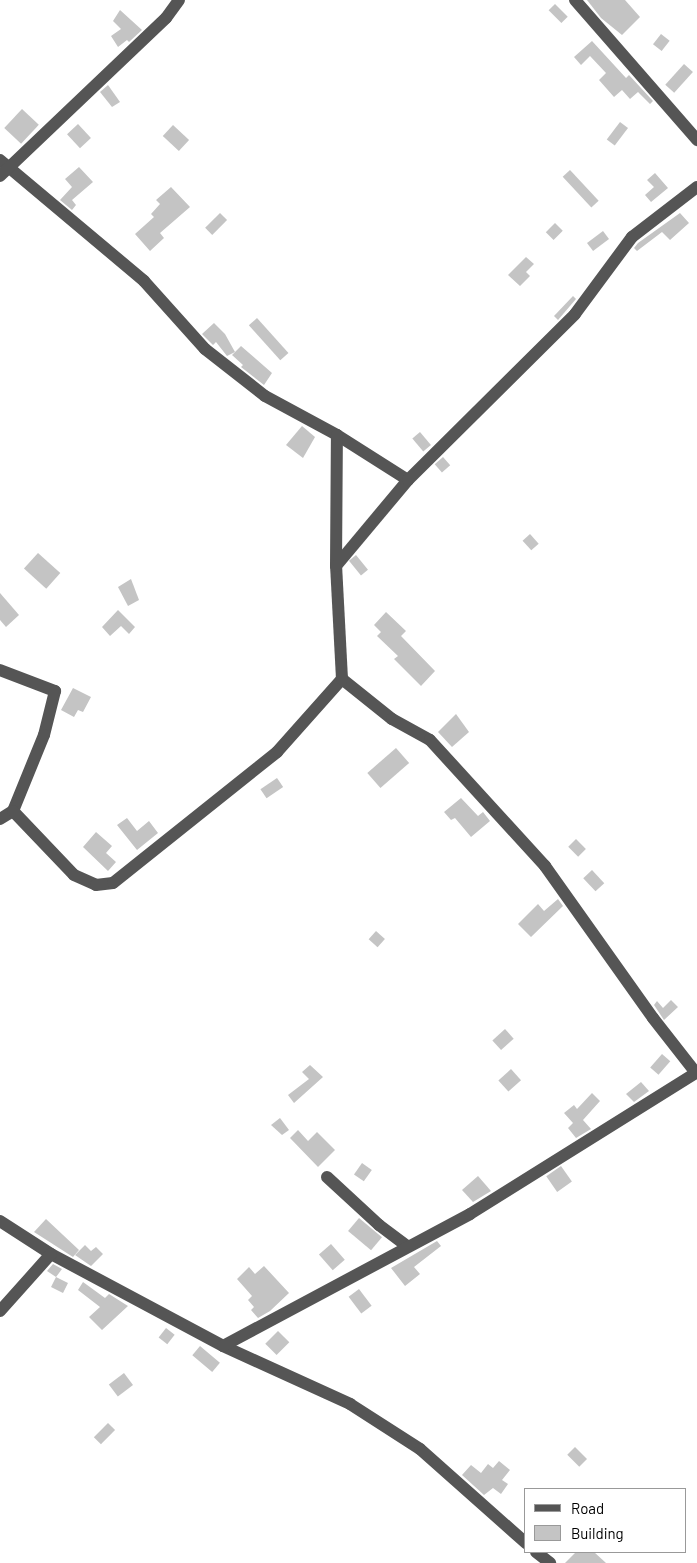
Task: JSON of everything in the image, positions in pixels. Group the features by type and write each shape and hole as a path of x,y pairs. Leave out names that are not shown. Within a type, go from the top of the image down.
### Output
{"street":[{"path":"179,0 166,18 3,167 144,281 205,350 265,396 337,435 408,480"},
{"path":"576,0 697,140"},
{"path":"336,566 408,480 575,314 632,237 697,187"},
{"path":"13,811 74,875 96,885 113,883 278,752 342,679 336,566 337,435"},
{"path":"0,670 55,690 44,735 13,811 0,819"},
{"path":"224,1346 470,1214 697,1072 653,1018 545,866 430,740 392,719 342,679"},
{"path":"327,1177 379,1225 408,1247"},
{"path":"0,1221 51,1254 224,1346 350,1404 420,1449 524,1542"},
{"path":"0,1311 51,1254"},
{"path":"537,1553 550,1563"}],"building":[{"path":"587,0 625,0 640,17 622,35 601,18"},
{"path":"555,4 568,17 561,23 549,10"},
{"path":"120,10 142,30 129,42 127,40 118,47 111,36 121,29 113,21"},
{"path":"661,34 670,41 662,51 653,44"},
{"path":"592,41 626,78 629,75 653,101 650,104 638,92 630,99 622,90 614,97 599,80 606,73 590,56 581,65 574,57"},
{"path":"684,64 693,72 674,93 665,85"},
{"path":"108,85 120,102 112,107 100,92"},
{"path":"22,109 39,125 21,144 4,128"},
{"path":"620,122 628,128 615,146 607,140"},
{"path":"78,124 91,138 80,148 67,134"},
{"path":"173,125 189,140 179,151 163,136"},
{"path":"79,167 93,182 72,200 76,205 72,210 60,200 72,187 65,179"},
{"path":"570,170 599,201 591,208 563,177"},
{"path":"655,173 668,188 651,202 645,195 654,187 647,180"},
{"path":"171,187 190,207 160,233 164,238 150,251 135,234 154,217 151,214 160,204 156,200"},
{"path":"220,213 227,220 212,235 205,228"},
{"path":"680,213 689,223 670,240 662,232 637,251 634,248 638,243"},
{"path":"555,223 563,231 554,240 546,232"},
{"path":"603,231 609,239 593,251 587,243"},
{"path":"526,257 534,264 526,272 530,276 520,286 508,275"},
{"path":"573,296 576,299 558,320 554,316"},
{"path":"257,318 288,353 280,360 249,325"},
{"path":"214,323 225,334 235,352 227,356 216,342 213,345 202,334"},
{"path":"241,346 272,373 264,385 241,367 243,365 232,355"},
{"path":"302,426 315,437 303,458 286,445"},
{"path":"420,432 431,445 423,451 412,438"},
{"path":"443,457 450,465 442,473 435,464"},
{"path":"530,534 539,544 531,550 523,541"},
{"path":"38,553 60,573 46,589 24,569"},
{"path":"356,555 368,570 361,575 349,561"},
{"path":"131,579 139,600 128,606 118,587"},
{"path":"0,593 19,615 6,627 0,620"},
{"path":"118,610 135,627 129,634 121,626 110,636 102,627"},
{"path":"386,612 406,631 401,636 435,671 421,686 394,659 398,656 377,636 381,632 374,625"},
{"path":"73,688 91,697 83,712 78,710 74,717 61,710"},
{"path":"456,714 469,732 452,747 438,732"},
{"path":"396,748 409,763 380,788 367,773"},
{"path":"277,778 283,787 267,798 260,789"},
{"path":"461,798 478,816 483,812 490,821 471,837 455,818 451,820 444,812"},
{"path":"127,818 137,831 149,821 158,833 137,850 117,825"},
{"path":"96,832 112,846 106,853 116,862 108,871 83,847"},
{"path":"576,839 586,849 578,857 568,847"},
{"path":"592,870 604,883 595,891 583,878"},
{"path":"558,899 563,906 531,937 518,924 538,904 544,911"},
{"path":"376,931 385,939 378,947 369,939"},
{"path":"671,1000 678,1007 664,1020 654,1005 657,1001 663,1008"},
{"path":"505,1029 514,1039 501,1050 492,1040"},
{"path":"662,1054 670,1061 658,1075 650,1068"},
{"path":"310,1065 323,1077 294,1103 288,1095 309,1079 302,1072"},
{"path":"511,1069 521,1080 508,1092 498,1080"},
{"path":"641,1082 649,1091 634,1102 626,1094"},
{"path":"592,1093 600,1101 583,1120 591,1129 576,1138 568,1128 573,1123 564,1113 574,1105 577,1109"},
{"path":"280,1118 289,1130 282,1135 271,1125"},
{"path":"298,1130 308,1141 317,1132 335,1150 318,1167 290,1138"},
{"path":"362,1163 372,1170 364,1181 354,1174"},
{"path":"561,1166 572,1182 557,1192 546,1176"},
{"path":"478,1176 491,1191 473,1202 462,1190"},
{"path":"359,1218 382,1237 371,1250 348,1231"},
{"path":"46,1219 79,1250 73,1257 34,1232"},
{"path":"437,1241 441,1246 414,1267 420,1274 405,1286 391,1268"},
{"path":"331,1244 345,1260 333,1270 319,1254"},
{"path":"85,1245 91,1251 96,1247 103,1254 91,1266 75,1255"},
{"path":"53,1264 62,1269 56,1277 47,1271"},
{"path":"264,1266 289,1293 270,1311 258,1318 251,1310 254,1307 248,1300 252,1296 237,1279 249,1267 255,1274"},
{"path":"56,1277 68,1283 63,1293 51,1287"},
{"path":"83,1282 105,1298 109,1294 128,1306 102,1330 89,1317 100,1307 78,1290"},
{"path":"359,1289 372,1306 361,1314 349,1297"},
{"path":"166,1328 175,1335 167,1344 159,1337"},
{"path":"278,1331 289,1342 277,1355 265,1344"},
{"path":"200,1346 220,1363 212,1372 192,1355"},
{"path":"124,1373 133,1385 118,1396 109,1384"},
{"path":"108,1423 115,1430 101,1444 94,1437"},
{"path":"575,1447 587,1459 579,1467 567,1455"},
{"path":"499,1461 510,1470 502,1480 508,1484 501,1494 493,1488 484,1495 462,1475 471,1465 481,1473 488,1464 493,1468"},
{"path":"575,1553 595,1553 606,1563 565,1563"}]}
